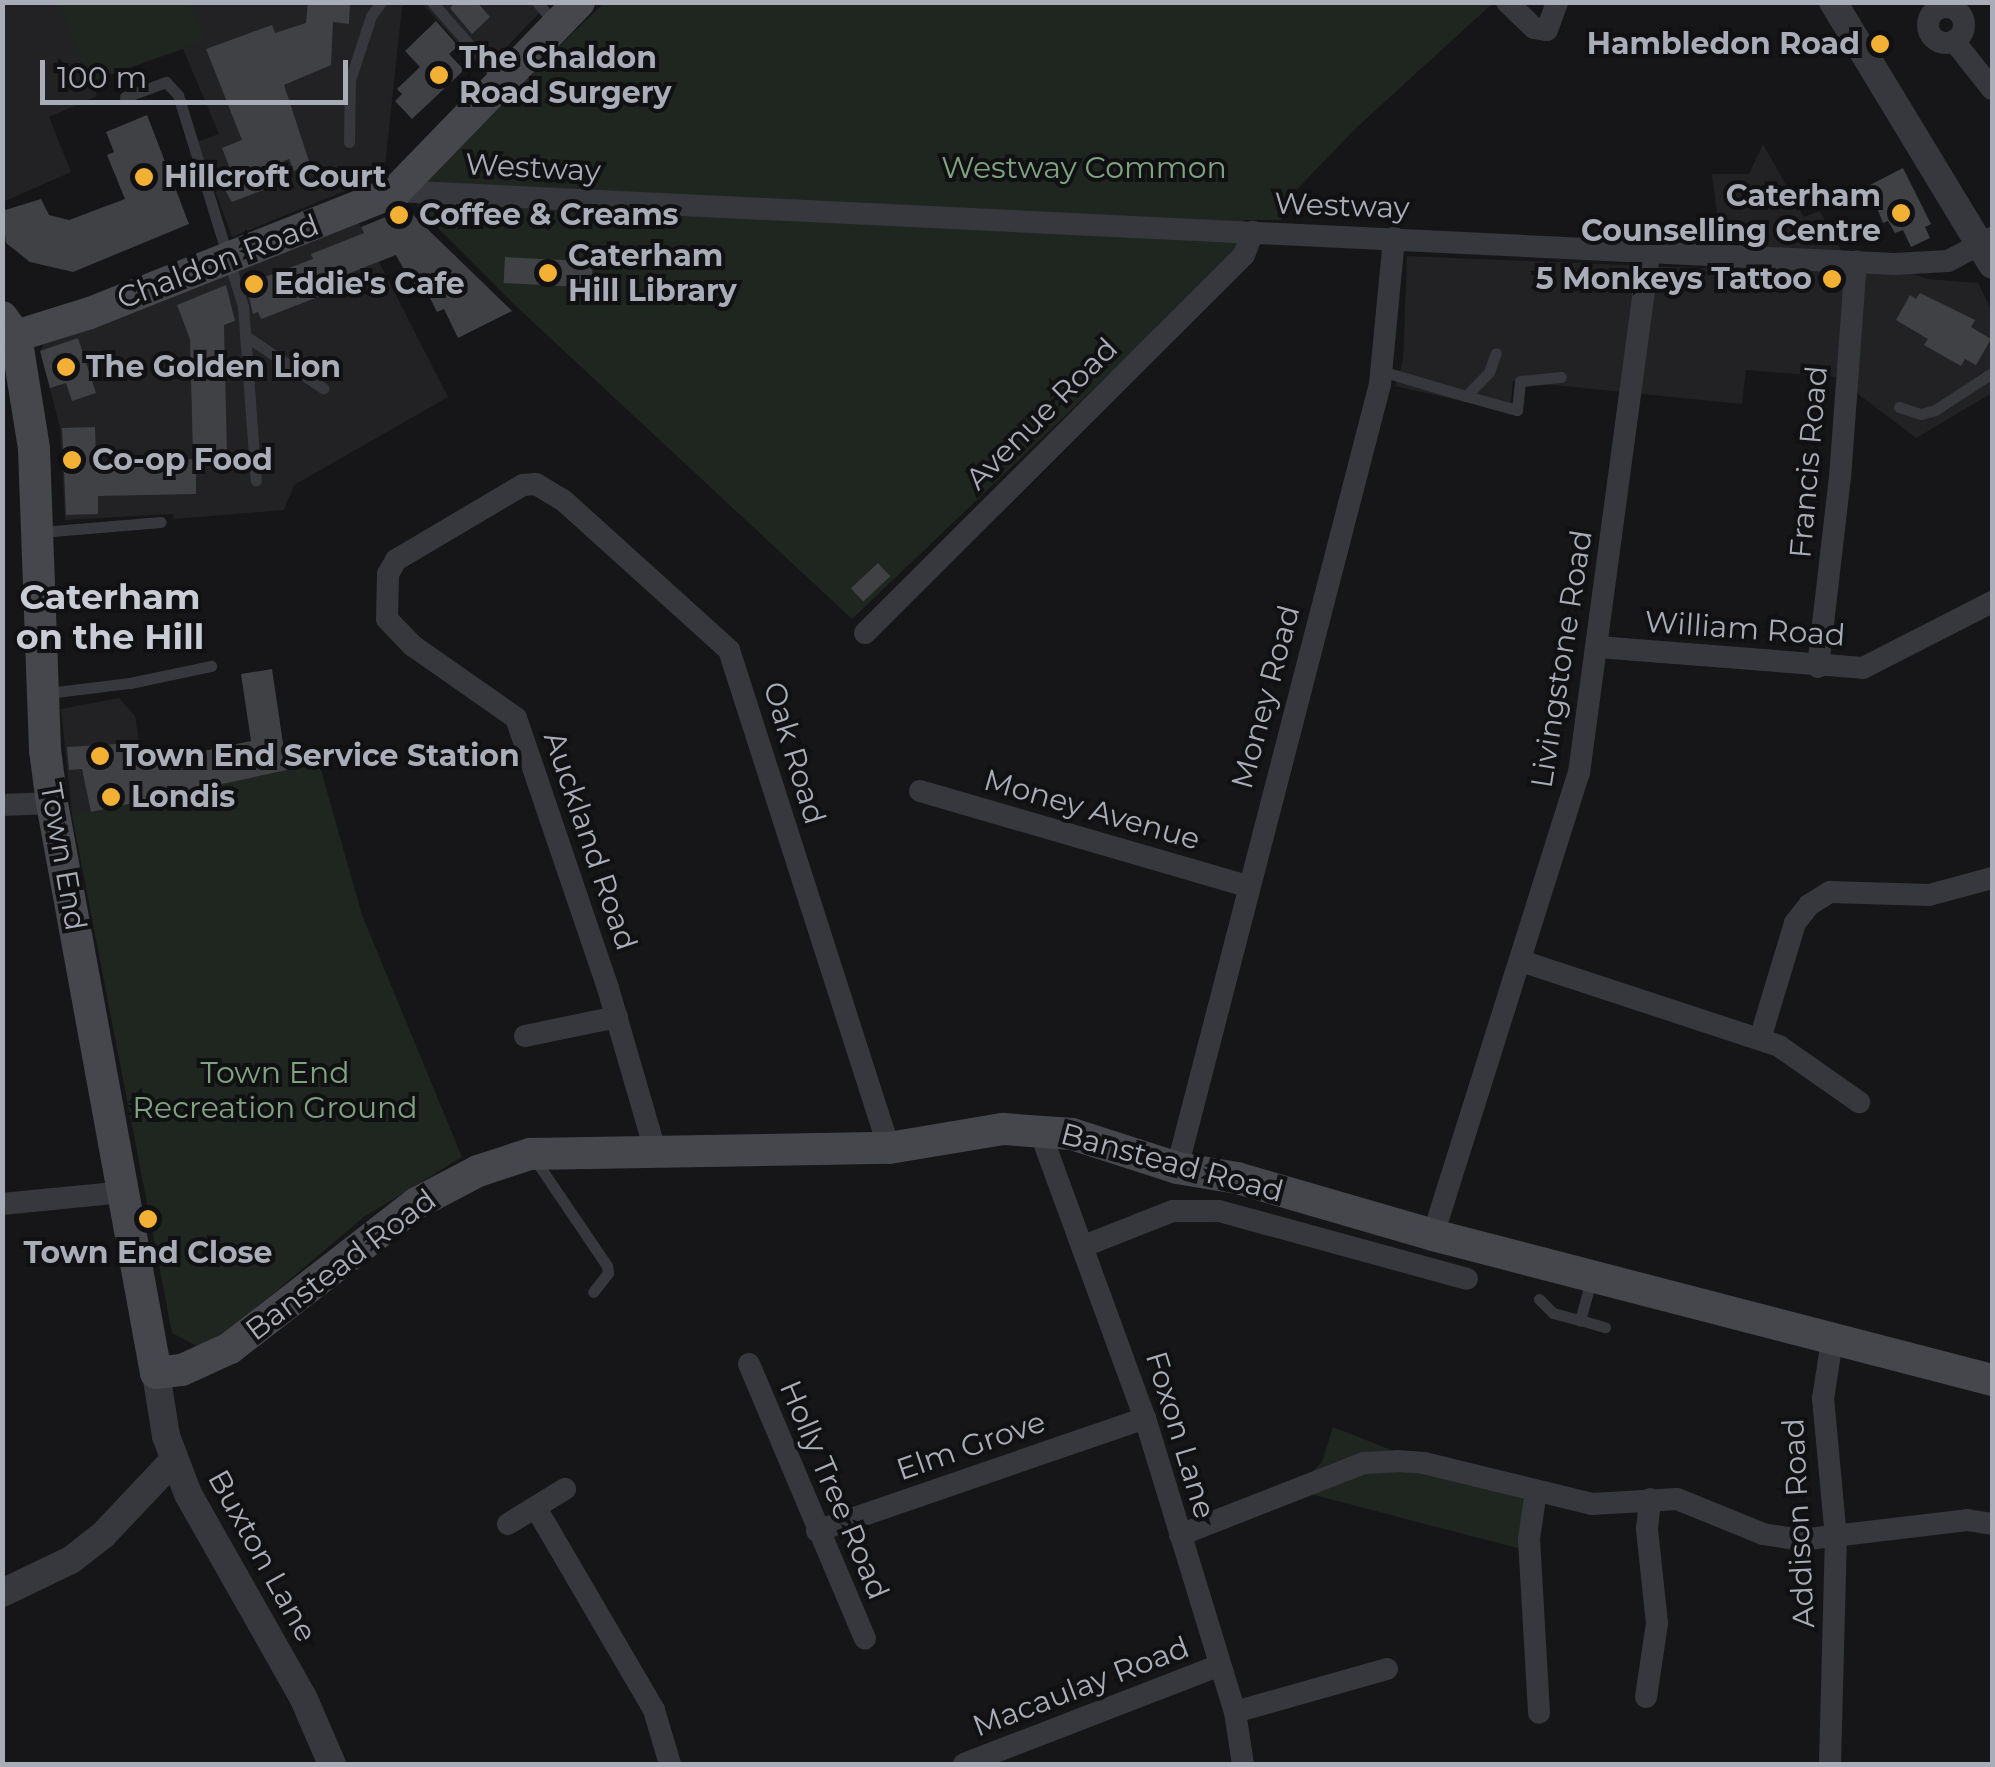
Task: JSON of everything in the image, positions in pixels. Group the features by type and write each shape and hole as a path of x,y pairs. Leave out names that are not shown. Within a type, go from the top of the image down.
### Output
{"main road":[{"name":"Chaldon Road","path":"9,326 227,260 365,213 396,191 501,82 557,10"},
{"name":"Town End","path":"9,326 34,449 42,693 52,803 156,1373"},
{"name":"Banstead Road","path":"156,1373 182,1370 230,1348 416,1203 478,1171 530,1154 888,1148 1003,1128 1072,1134 1176,1168 1237,1178 1433,1235 1992,1380"}],"street":[{"path":"1508,2 1550,38 1557,2"},
{"path":"1833,2 1959,215 1989,249"},
{"path":"1933,6 1948,7 1960,14 1962,32 1954,41 1992,88"},
{"name":"Westway","path":"396,191 1922,265 1989,249"},
{"name":"Avenue Road","path":"864,633 1244,256 1253,232"},
{"name":"Money Road","path":"1176,1168 1381,371 1394,238"},
{"name":"Livingstone Road","path":"1433,1235 1579,773 1649,254"},
{"name":"Francis Road","path":"1818,667 1840,478 1856,262"},
{"name":"Oak Road","path":"507,494 522,485 548,488 729,650 888,1148"},
{"name":"Auckland Road","path":"507,494 396,560 388,574 386,618 413,646 516,718 617,1017 654,1150"},
{"name":"William Road","path":"1598,647 1863,668 1992,602"},
{"name":"Money Avenue","path":"920,791 1247,886"},
{"path":"2,805 52,803"},
{"path":"1760,1039 1796,923 1810,905 1830,892 1928,895 1992,878"},
{"path":"1522,961 1779,1046 1860,1102"},
{"path":"525,1036 617,1017"},
{"name":"Foxon Lane","path":"1039,1129 1145,1418 1236,1712 1243,1764"},
{"path":"2,1204 125,1192"},
{"path":"1084,1246 1173,1210 1219,1210 1467,1279"},
{"name":"Addison Road","path":"1830,1764 1836,1538 1823,1399 1832,1340"},
{"name":"Holly Tree Road","path":"749,1364 865,1638"},
{"name":"Buxton Lane","path":"156,1373 174,1460 188,1494 304,1697 332,1764"},
{"name":"Elm Grove","path":"817,1530 1145,1418"},
{"path":"2,1593 70,1560 103,1535 174,1460"},
{"path":"1180,1535 1364,1464 1424,1463 1592,1504 1650,1499 1703,1506 1764,1534 1800,1540 1966,1520 1992,1524"},
{"path":"508,1524 565,1489"},
{"path":"1536,1491 1528,1538 1538,1713"},
{"path":"1646,1696 1657,1623 1647,1528 1650,1499"},
{"path":"536,1508 654,1710 670,1764"},
{"name":"Macaulay Road","path":"964,1764 1220,1665"},
{"path":"1236,1712 1387,1669"}],"lane":[{"path":"348,142 350,80 370,16 381,2"},
{"path":"432,2 501,82"},
{"path":"125,97 166,82 178,95 243,306 256,480"},
{"path":"247,337 323,388"},
{"path":"1466,396 1489,372 1496,352"},
{"path":"1381,371 1516,410 1520,381 1562,377"},
{"path":"1899,407 1921,414 1934,410 1992,373"},
{"path":"37,532 161,522"},
{"path":"42,693 130,683 211,666"},
{"path":"530,1154 607,1266 604,1281 594,1292"},
{"path":"1580,1320 1592,1276"},
{"path":"1539,1299 1552,1313 1605,1327"}],"shaded area":[{"path":"3,3 407,3 402,7 384,175 232,237 197,142 219,134 183,49 92,81 97,96 49,117 71,172 3,202"},
{"path":"422,3 549,3 483,71"},
{"path":"1763,144 1804,217 1820,211 1841,250 1928,279 1978,283 1992,311 1992,393 1916,438 1836,377 1746,370 1742,404 1513,381 1510,412 1395,386 1403,362 1407,256 1724,269 1712,174 1749,174"},
{"path":"359,223 448,397 294,485 284,510 174,519 173,514 65,520 60,427 40,351 44,343"},
{"path":"119,698 135,716 148,800 72,815 61,709"}],"green space":[{"path":"59,3 197,3 191,5 204,40 91,82"},
{"name":"Westway Common","path":"604,3 1493,3 1355,129 1282,205 1281,220 1244,220 1238,251 852,619 519,309 417,207 420,181"},
{"name":"Town End Recreation Ground","path":"319,763 362,915 462,1157 364,1217 217,1341 199,1347 172,1333 72,815"},
{"path":"1333,1427 1424,1463 1536,1491 1529,1551 1295,1490 1322,1462"}],"building":[{"path":"308,2 350,2 349,24 333,22 331,65 284,85 310,164 294,171 289,159 256,173 263,190 232,202 214,172 229,166 222,148 242,140 206,49 272,25 275,33 306,23"},
{"path":"456,2 477,2 490,17 472,34 450,8"},
{"name":"The Chaldon Road Surgery","path":"436,21 458,46 449,54 464,70 412,119 395,101 402,94 397,89 420,67 405,51"},
{"name":"Hillcroft Court","path":"147,115 189,224 73,272 30,262 6,243 2,211 41,199 49,215 69,220 125,199 107,155 114,152 106,132"},
{"name":"Caterham Counselling Centre","path":"1903,168 1931,224 1925,227 1930,238 1911,247 1903,230 1895,233 1888,221 1883,223 1868,186"},
{"path":"412,214 512,311 458,338 444,309 437,312 423,284 414,288 396,255 322,284 326,294 261,319 258,312 253,314 246,284 313,259 311,254 364,233 361,227 388,216"},
{"name":"Caterham Hill Library","path":"505,257 593,262 592,288 504,283"},
{"path":"226,285 235,321 224,325 227,455 193,456 190,339 177,305"},
{"path":"1920,293 1975,320 1971,327 1991,339 1976,365 1965,359 1961,366 1924,345 1928,339 1896,320 1910,295 1916,299"},
{"name":"The Golden Lion","path":"78,338 96,393 72,401 66,383 50,388 40,351"},
{"path":"95,427 96,462 196,459 196,494 98,496 98,514 66,515 62,428"},
{"path":"878,563 890,576 863,601 851,588"},
{"path":"272,669 287,770 91,812 82,769 69,770 67,747 132,743 133,766 251,741 241,674"}],"place":[{"name":"Hambledon Road","path":"1880,44"},
{"name":"The Chaldon Road Surgery","path":"439,75"},
{"name":"Hillcroft Court","path":"144,177"},
{"name":"Caterham Counselling Centre","path":"1901,213"},
{"name":"Coffee & Creams","path":"399,215"},
{"name":"Caterham Hill Library","path":"548,273"},
{"name":"5 Monkeys Tattoo","path":"1832,279"},
{"name":"Eddie's Cafe","path":"254,284"},
{"name":"The Golden Lion","path":"66,367"},
{"name":"Co-op Food","path":"72,460"},
{"name":"Town End Service Station","path":"100,756"},
{"name":"Londis","path":"111,797"},
{"name":"Town End Close","path":"148,1219"}],"district":[{"name":"Caterham on the Hill","path":"110,617"}]}
